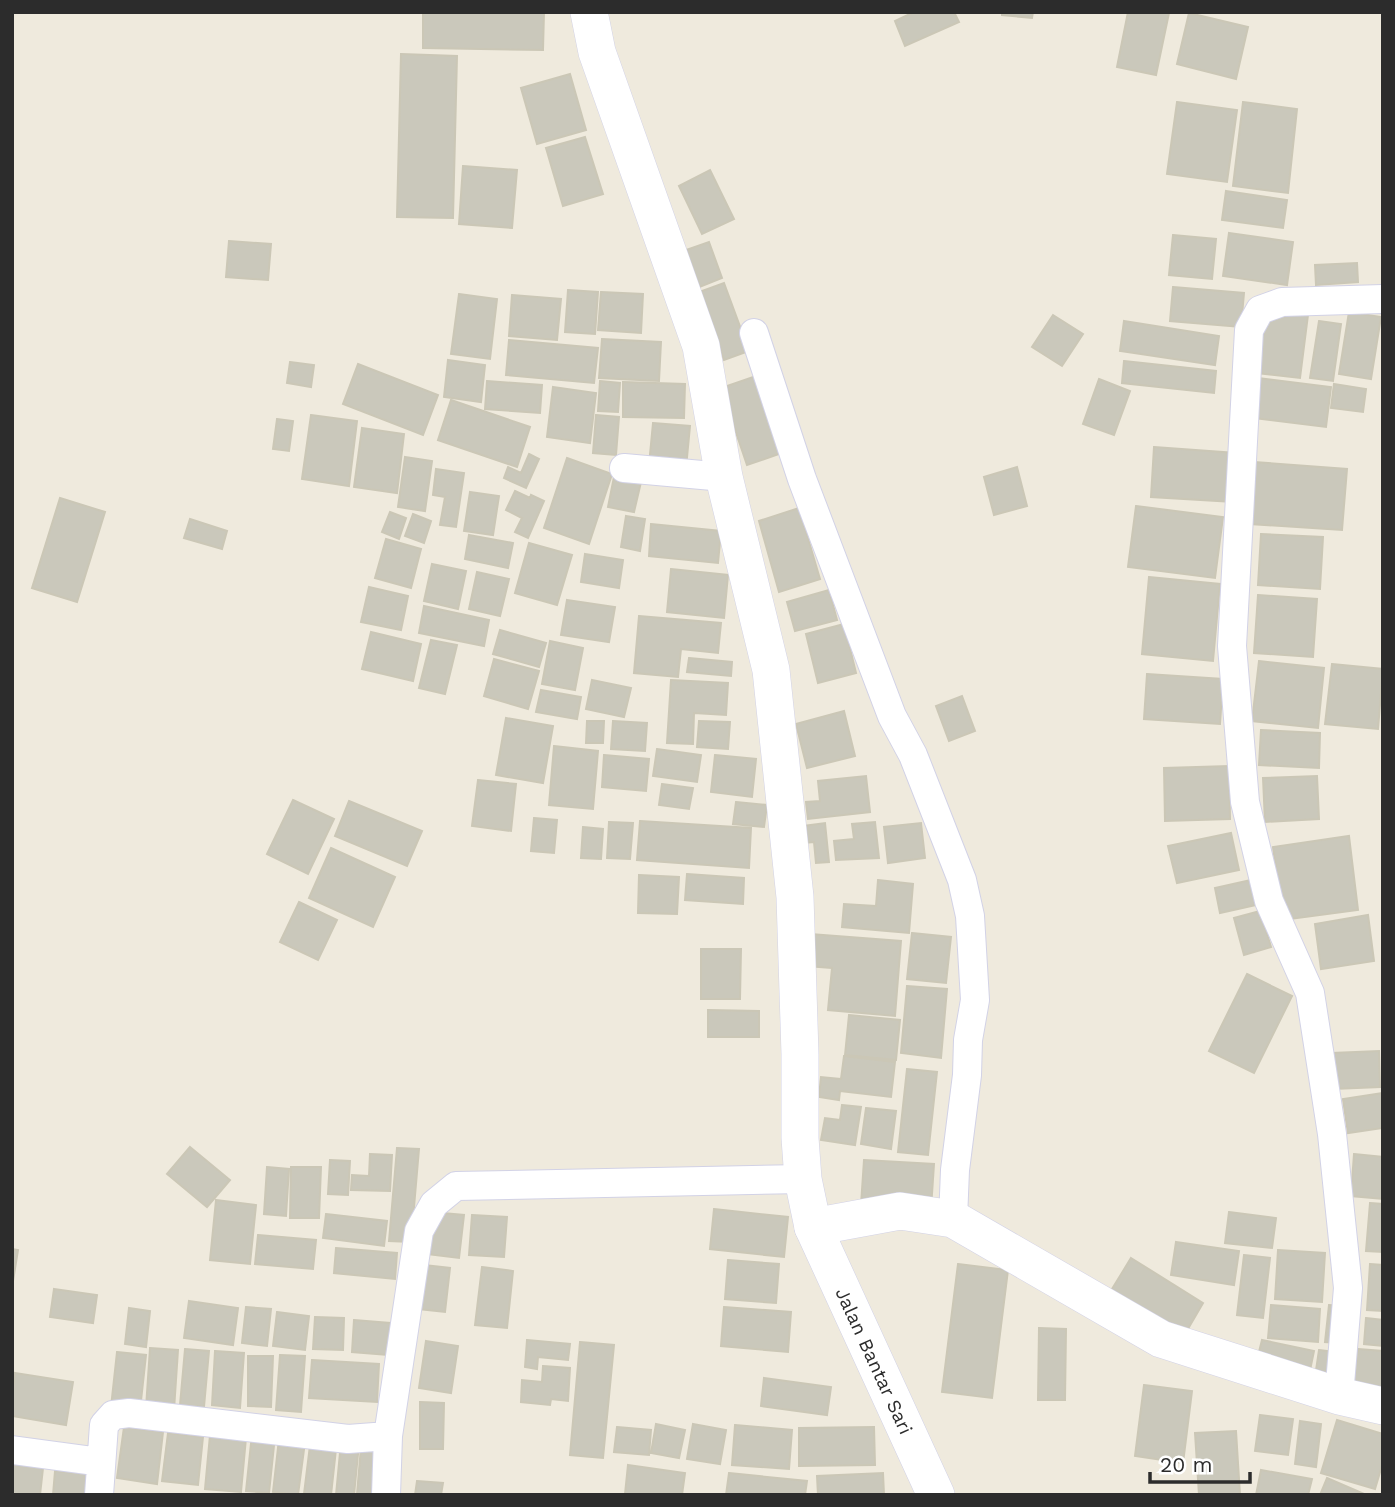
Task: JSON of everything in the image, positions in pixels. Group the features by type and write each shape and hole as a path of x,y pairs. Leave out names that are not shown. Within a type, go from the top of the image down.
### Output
{"street":[{"name":"Jalan Bantar Sari","path":"589,12 597,52 701,346 724,477 771,670 795,897 800,1139 803,1179 813,1227 936,1495"},
{"path":"1339,1396 1348,1288 1332,1134 1310,993 1269,901 1245,802 1232,646 1249,330 1260,310 1282,302 1383,299"},
{"path":"754,333 802,479 892,716 913,755 962,880 970,916 975,1000 968,1040 953,1219"},
{"path":"624,468 724,477"},
{"path":"386,1495 388,1436 419,1231 434,1204 456,1186 803,1179"},
{"path":"813,1227 900,1211 953,1219 1161,1339 1339,1396 1383,1406"},
{"path":"99,1495 104,1425 113,1415 129,1413 348,1439 388,1436"},
{"path":"12,1450 101,1462"}],"building":[{"path":"423,12 544,12 543,50 423,48"},
{"path":"914,12 954,12 959,22 905,46 895,21"},
{"path":"1002,12 1033,12 1032,18 1002,15"},
{"path":"1128,12 1169,13 1156,75 1117,67"},
{"path":"1189,13 1248,27 1236,79 1177,64"},
{"path":"401,54 457,56 453,218 397,217"},
{"path":"570,74 586,130 537,144 521,88"},
{"path":"1177,102 1237,110 1227,182 1167,174"},
{"path":"1243,102 1297,109 1288,193 1233,186"},
{"path":"585,137 603,194 563,206 546,148"},
{"path":"463,166 517,170 512,228 459,224"},
{"path":"710,170 734,219 702,234 679,186"},
{"path":"1226,191 1287,200 1283,228 1222,220"},
{"path":"1229,233 1293,242 1287,285 1223,276"},
{"path":"1173,235 1216,239 1212,279 1169,275"},
{"path":"229,241 271,244 268,280 226,277"},
{"path":"709,242 722,278 697,288 683,251"},
{"path":"1357,263 1358,282 1316,285 1315,265"},
{"path":"724,283 749,351 724,360 699,292"},
{"path":"1173,287 1244,293 1241,327 1170,321"},
{"path":"568,290 598,292 595,334 565,332"},
{"path":"601,292 643,294 641,333 598,330"},
{"path":"459,294 497,299 490,359 451,354"},
{"path":"512,295 561,299 557,340 509,336"},
{"path":"1264,310 1308,315 1300,378 1257,373"},
{"path":"1349,312 1381,317 1371,379 1339,374"},
{"path":"1053,315 1083,334 1062,366 1032,347"},
{"path":"1124,321 1219,336 1215,365 1120,351"},
{"path":"1319,321 1341,324 1333,381 1310,378"},
{"path":"602,339 661,342 659,381 599,378"},
{"path":"509,340 598,348 594,383 506,375"},
{"path":"448,360 485,365 481,402 444,397"},
{"path":"1124,361 1216,371 1214,393 1122,383"},
{"path":"290,362 314,365 311,387 287,383"},
{"path":"358,364 438,395 423,435 343,404"},
{"path":"756,376 782,453 747,465 721,388"},
{"path":"1258,378 1331,387 1326,427 1253,418"},
{"path":"1099,379 1130,391 1114,435 1083,424"},
{"path":"487,381 542,385 540,413 485,409"},
{"path":"600,381 620,383 618,412 598,411"},
{"path":"623,382 685,384 684,418 623,417"},
{"path":"1334,384 1366,389 1363,412 1331,408"},
{"path":"553,387 596,393 590,443 547,437"},
{"path":"451,400 530,427 517,467 438,440"},
{"path":"311,415 357,421 349,486 302,479"},
{"path":"596,415 619,417 616,455 593,453"},
{"path":"277,419 293,421 289,451 273,449"},
{"path":"653,423 690,426 686,468 649,465"},
{"path":"362,428 404,434 397,493 354,487"},
{"path":"1154,447 1236,453 1233,502 1151,497"},
{"path":"529,454 539,459 526,488 504,478 508,467 521,473"},
{"path":"405,457 432,461 425,511 398,507"},
{"path":"567,458 612,474 589,544 544,528"},
{"path":"1254,462 1347,469 1342,530 1250,524"},
{"path":"1017,467 1027,506 994,515 984,477"},
{"path":"436,469 464,473 456,527 440,525 445,497 433,495"},
{"path":"614,477 641,482 634,512 608,507"},
{"path":"515,491 544,501 528,538 515,532 522,518 506,510"},
{"path":"470,492 499,496 493,535 464,531"},
{"path":"60,498 105,512 77,602 32,588"},
{"path":"1136,506 1223,517 1215,578 1128,567"},
{"path":"799,508 820,579 779,592 759,521"},
{"path":"390,512 406,518 399,539 382,532"},
{"path":"413,514 431,521 424,543 405,536"},
{"path":"626,516 645,519 640,551 621,547"},
{"path":"190,519 227,531 222,549 184,538"},
{"path":"651,524 721,531 718,563 649,556"},
{"path":"1261,534 1323,537 1320,589 1258,585"},
{"path":"469,535 513,543 508,568 465,559"},
{"path":"386,539 421,549 411,588 375,578"},
{"path":"529,543 572,555 557,605 515,593"},
{"path":"585,554 623,560 619,588 581,582"},
{"path":"432,564 466,571 458,609 424,601"},
{"path":"671,569 728,575 724,618 667,612"},
{"path":"477,572 509,579 500,616 469,609"},
{"path":"1149,577 1220,584 1213,661 1142,654"},
{"path":"369,587 408,596 401,630 361,622"},
{"path":"829,590 837,620 795,631 787,602"},
{"path":"1258,595 1317,599 1313,657 1254,653"},
{"path":"567,600 615,607 609,642 561,635"},
{"path":"424,606 489,620 484,646 419,633"},
{"path":"639,616 721,623 718,653 681,649 678,677 634,673"},
{"path":"844,624 856,673 818,683 806,634"},
{"path":"500,630 546,643 539,667 493,654"},
{"path":"371,632 421,644 413,681 362,669"},
{"path":"431,640 457,645 445,694 419,688"},
{"path":"550,641 583,648 575,690 542,684"},
{"path":"689,658 732,662 731,676 687,672"},
{"path":"494,659 539,671 528,709 484,696"},
{"path":"1259,661 1324,668 1318,728 1252,721"},
{"path":"1332,664 1383,669 1378,729 1325,724"},
{"path":"1147,674 1223,679 1220,724 1144,719"},
{"path":"592,680 631,688 624,717 586,709"},
{"path":"671,680 728,683 726,715 694,713 693,744 667,743"},
{"path":"541,690 581,697 577,719 536,712"},
{"path":"962,696 975,731 949,741 936,706"},
{"path":"844,711 855,756 807,768 796,724"},
{"path":"506,718 553,726 543,783 496,775"},
{"path":"587,721 604,721 603,743 586,743"},
{"path":"613,721 647,723 645,751 611,749"},
{"path":"699,721 730,722 728,749 697,747"},
{"path":"1261,730 1320,733 1319,768 1259,765"},
{"path":"554,746 598,751 593,809 549,805"},
{"path":"657,749 701,755 697,782 653,776"},
{"path":"604,755 649,759 646,791 602,787"},
{"path":"715,755 756,759 752,797 711,792"},
{"path":"1229,766 1230,819 1165,821 1164,768"},
{"path":"866,776 870,812 808,819 806,802 820,801 818,781"},
{"path":"1317,776 1319,819 1265,822 1263,778"},
{"path":"478,780 516,784 511,831 472,826"},
{"path":"662,784 693,788 689,809 659,805"},
{"path":"293,800 334,819 308,874 267,854"},
{"path":"349,801 422,831 407,866 335,836"},
{"path":"736,802 767,805 764,827 733,824"},
{"path":"534,818 557,820 554,853 531,851"},
{"path":"640,821 751,828 749,868 637,860"},
{"path":"609,822 633,823 630,859 607,858"},
{"path":"875,822 879,858 836,860 834,841 854,839 852,824"},
{"path":"825,823 829,862 816,863 814,842 804,843 802,826"},
{"path":"921,823 925,858 888,863 884,827"},
{"path":"583,827 603,829 601,859 581,858"},
{"path":"1231,833 1239,870 1177,883 1168,846"},
{"path":"1349,836 1358,910 1283,920 1273,847"},
{"path":"331,848 395,877 373,927 309,898"},
{"path":"687,874 744,878 743,904 685,900"},
{"path":"639,875 679,877 677,914 638,913"},
{"path":"878,880 913,884 909,933 842,927 844,904 876,906"},
{"path":"1251,880 1256,905 1220,913 1215,888"},
{"path":"299,902 337,920 318,960 280,942"},
{"path":"1260,911 1271,947 1244,955 1234,918"},
{"path":"1368,915 1374,961 1321,969 1315,924"},
{"path":"912,933 951,937 946,983 907,979"},
{"path":"810,934 901,941 895,1016 828,1010 832,968 807,966"},
{"path":"701,949 741,949 740,999 701,999"},
{"path":"1247,974 1292,996 1254,1073 1209,1051"},
{"path":"907,986 947,989 941,1058 901,1053"},
{"path":"708,1010 759,1011 759,1037 708,1037"},
{"path":"849,1015 900,1020 896,1060 845,1055"},
{"path":"1379,1051 1380,1087 1334,1089 1332,1053"},
{"path":"844,1056 895,1062 891,1097 840,1091 839,1100 819,1097 821,1077 841,1079"},
{"path":"907,1069 937,1072 928,1155 898,1152"},
{"path":"1383,1093 1383,1128 1348,1133 1343,1099"},
{"path":"842,1105 861,1107 855,1145 821,1140 825,1118 840,1120"},
{"path":"866,1108 896,1111 891,1149 861,1144"},
{"path":"190,1147 230,1180 207,1207 167,1174"},
{"path":"397,1148 419,1149 411,1242 389,1241"},
{"path":"370,1154 392,1155 390,1191 351,1190 352,1175 369,1176"},
{"path":"1354,1154 1383,1157 1383,1199 1351,1196"},
{"path":"330,1160 350,1161 348,1195 328,1194"},
{"path":"864,1160 934,1164 931,1209 861,1205"},
{"path":"267,1167 289,1169 286,1216 264,1214"},
{"path":"291,1167 321,1167 319,1218 290,1218"},
{"path":"216,1200 256,1205 250,1264 210,1260"},
{"path":"1370,1203 1383,1204 1383,1252 1366,1251"},
{"path":"714,1209 788,1217 784,1257 710,1249"},
{"path":"431,1212 464,1215 459,1258 426,1254"},
{"path":"1229,1212 1276,1218 1272,1248 1225,1243"},
{"path":"326,1214 387,1221 384,1246 323,1238"},
{"path":"472,1215 507,1217 504,1257 469,1255"},
{"path":"258,1235 316,1240 313,1269 255,1264"},
{"path":"1176,1242 1239,1251 1234,1285 1171,1275"},
{"path":"336,1248 397,1253 395,1279 334,1273"},
{"path":"12,1249 18,1250 13,1281 12,1281"},
{"path":"1278,1250 1325,1253 1322,1302 1275,1299"},
{"path":"1244,1255 1270,1258 1263,1318 1237,1315"},
{"path":"1131,1258 1203,1303 1182,1339 1109,1294"},
{"path":"728,1260 779,1264 776,1303 725,1299"},
{"path":"958,1264 1008,1270 992,1398 942,1392"},
{"path":"1370,1264 1383,1265 1383,1311 1367,1310"},
{"path":"424,1265 450,1268 445,1312 419,1309"},
{"path":"482,1267 513,1271 507,1328 475,1325"},
{"path":"54,1289 97,1295 93,1323 50,1317"},
{"path":"189,1301 238,1308 233,1345 184,1338"},
{"path":"1271,1305 1320,1309 1318,1342 1268,1338"},
{"path":"1329,1305 1341,1306 1338,1343 1325,1342"},
{"path":"246,1307 271,1309 267,1346 242,1343"},
{"path":"724,1307 791,1312 788,1352 721,1346"},
{"path":"129,1308 150,1311 146,1347 125,1344"},
{"path":"277,1312 309,1316 305,1350 273,1346"},
{"path":"315,1317 344,1318 343,1350 313,1349"},
{"path":"1366,1318 1383,1320 1383,1346 1364,1344"},
{"path":"354,1320 390,1323 388,1355 352,1352"},
{"path":"1039,1328 1066,1329 1065,1400 1038,1400"},
{"path":"527,1340 570,1344 568,1360 538,1357 537,1369 525,1367"},
{"path":"1262,1340 1314,1351 1309,1375 1256,1364"},
{"path":"426,1341 458,1346 451,1393 419,1388"},
{"path":"580,1342 614,1345 603,1458 570,1455"},
{"path":"150,1348 178,1350 174,1410 146,1408"},
{"path":"185,1349 209,1351 204,1407 180,1405"},
{"path":"1358,1349 1383,1351 1381,1395 1353,1392"},
{"path":"1319,1350 1336,1352 1331,1386 1314,1384"},
{"path":"215,1351 244,1353 240,1408 212,1405"},
{"path":"117,1352 146,1355 140,1410 111,1407"},
{"path":"280,1355 305,1356 301,1412 276,1410"},
{"path":"248,1356 273,1356 271,1407 248,1406"},
{"path":"312,1360 379,1364 377,1402 309,1398"},
{"path":"543,1366 570,1368 568,1401 551,1399 550,1405 521,1402 522,1380 542,1382"},
{"path":"15,1373 73,1382 66,1425 12,1416"},
{"path":"764,1378 831,1387 827,1415 761,1406"},
{"path":"1144,1385 1192,1391 1183,1463 1135,1456"},
{"path":"420,1402 444,1403 443,1449 420,1449"},
{"path":"1260,1415 1293,1419 1288,1455 1255,1451"},
{"path":"1337,1420 1383,1434 1383,1462 1375,1489 1321,1473"},
{"path":"1300,1421 1321,1424 1316,1467 1295,1464"},
{"path":"656,1424 685,1430 679,1458 651,1453"},
{"path":"693,1424 726,1430 720,1464 687,1459"},
{"path":"735,1425 792,1430 789,1469 732,1465"},
{"path":"124,1427 163,1432 157,1484 117,1478"},
{"path":"617,1427 651,1430 649,1455 614,1452"},
{"path":"874,1427 875,1465 799,1466 799,1428"},
{"path":"1236,1431 1240,1495 1199,1495 1195,1433"},
{"path":"168,1433 203,1437 198,1485 162,1481"},
{"path":"252,1434 275,1436 269,1493 246,1491"},
{"path":"210,1435 246,1438 241,1492 205,1489"},
{"path":"311,1437 337,1440 331,1495 304,1494"},
{"path":"279,1439 305,1442 298,1495 273,1492"},
{"path":"341,1442 359,1444 354,1495 336,1495"},
{"path":"361,1447 376,1448 371,1495 357,1494"},
{"path":"12,1464 43,1468 40,1495 12,1495"},
{"path":"628,1465 685,1473 682,1495 625,1494"},
{"path":"1261,1470 1312,1479 1308,1495 1256,1495"},
{"path":"55,1471 89,1474 87,1495 53,1495"},
{"path":"729,1473 807,1481 805,1495 726,1495"},
{"path":"883,1473 884,1495 818,1495 817,1476"},
{"path":"1327,1478 1364,1494 1364,1495 1320,1495"},
{"path":"417,1481 443,1483 441,1495 415,1495"}]}
